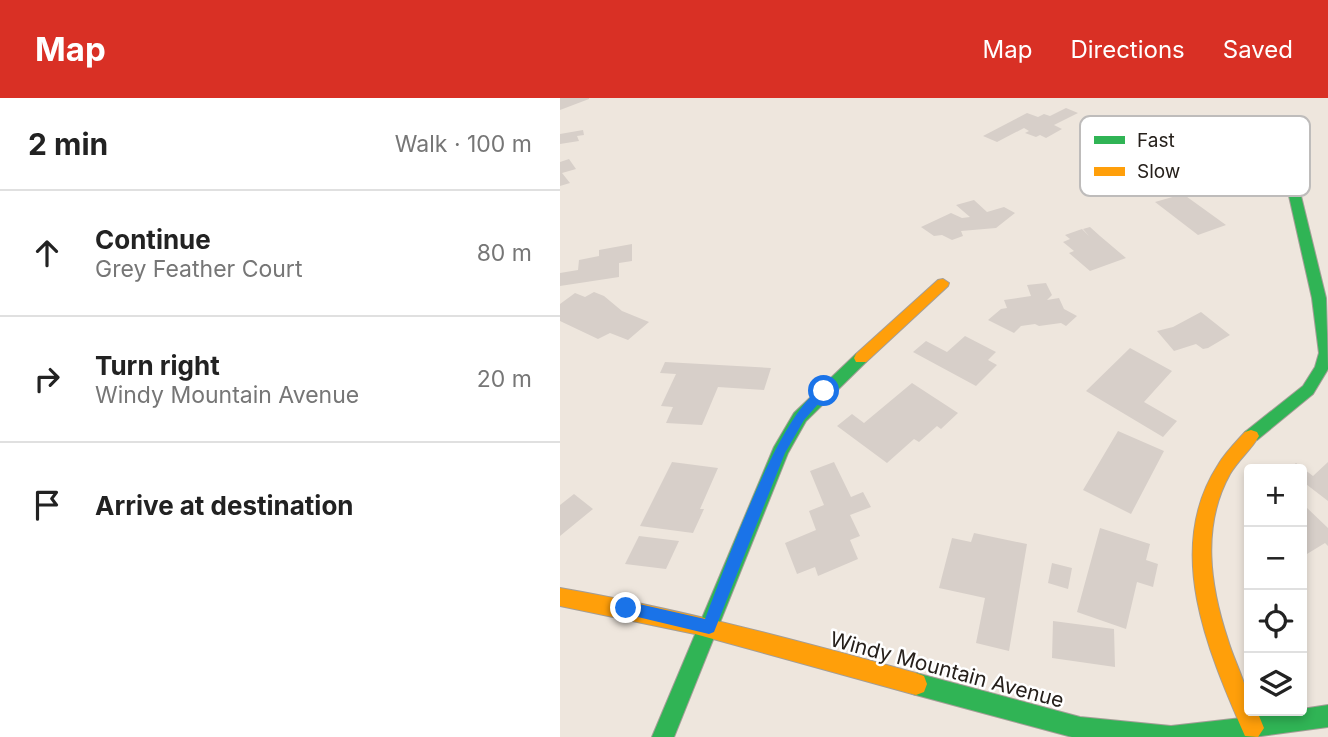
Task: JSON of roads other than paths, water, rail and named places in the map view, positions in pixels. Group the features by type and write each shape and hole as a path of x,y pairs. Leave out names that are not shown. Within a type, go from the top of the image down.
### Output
{"street":[{"path":"1253,728 1221,656 1208,613 1200,565 1202,525 1211,488 1226,462 1251,435 1289,410 1306,394 1320,373 1326,351 1325,320 1295,196"},
{"path":"663,737 780,452 800,417 824,391 943,283"},
{"name":"Windy Mountain Avenue","path":"560,597 626,608 709,627 1080,728 1171,737 1328,716"}]}
